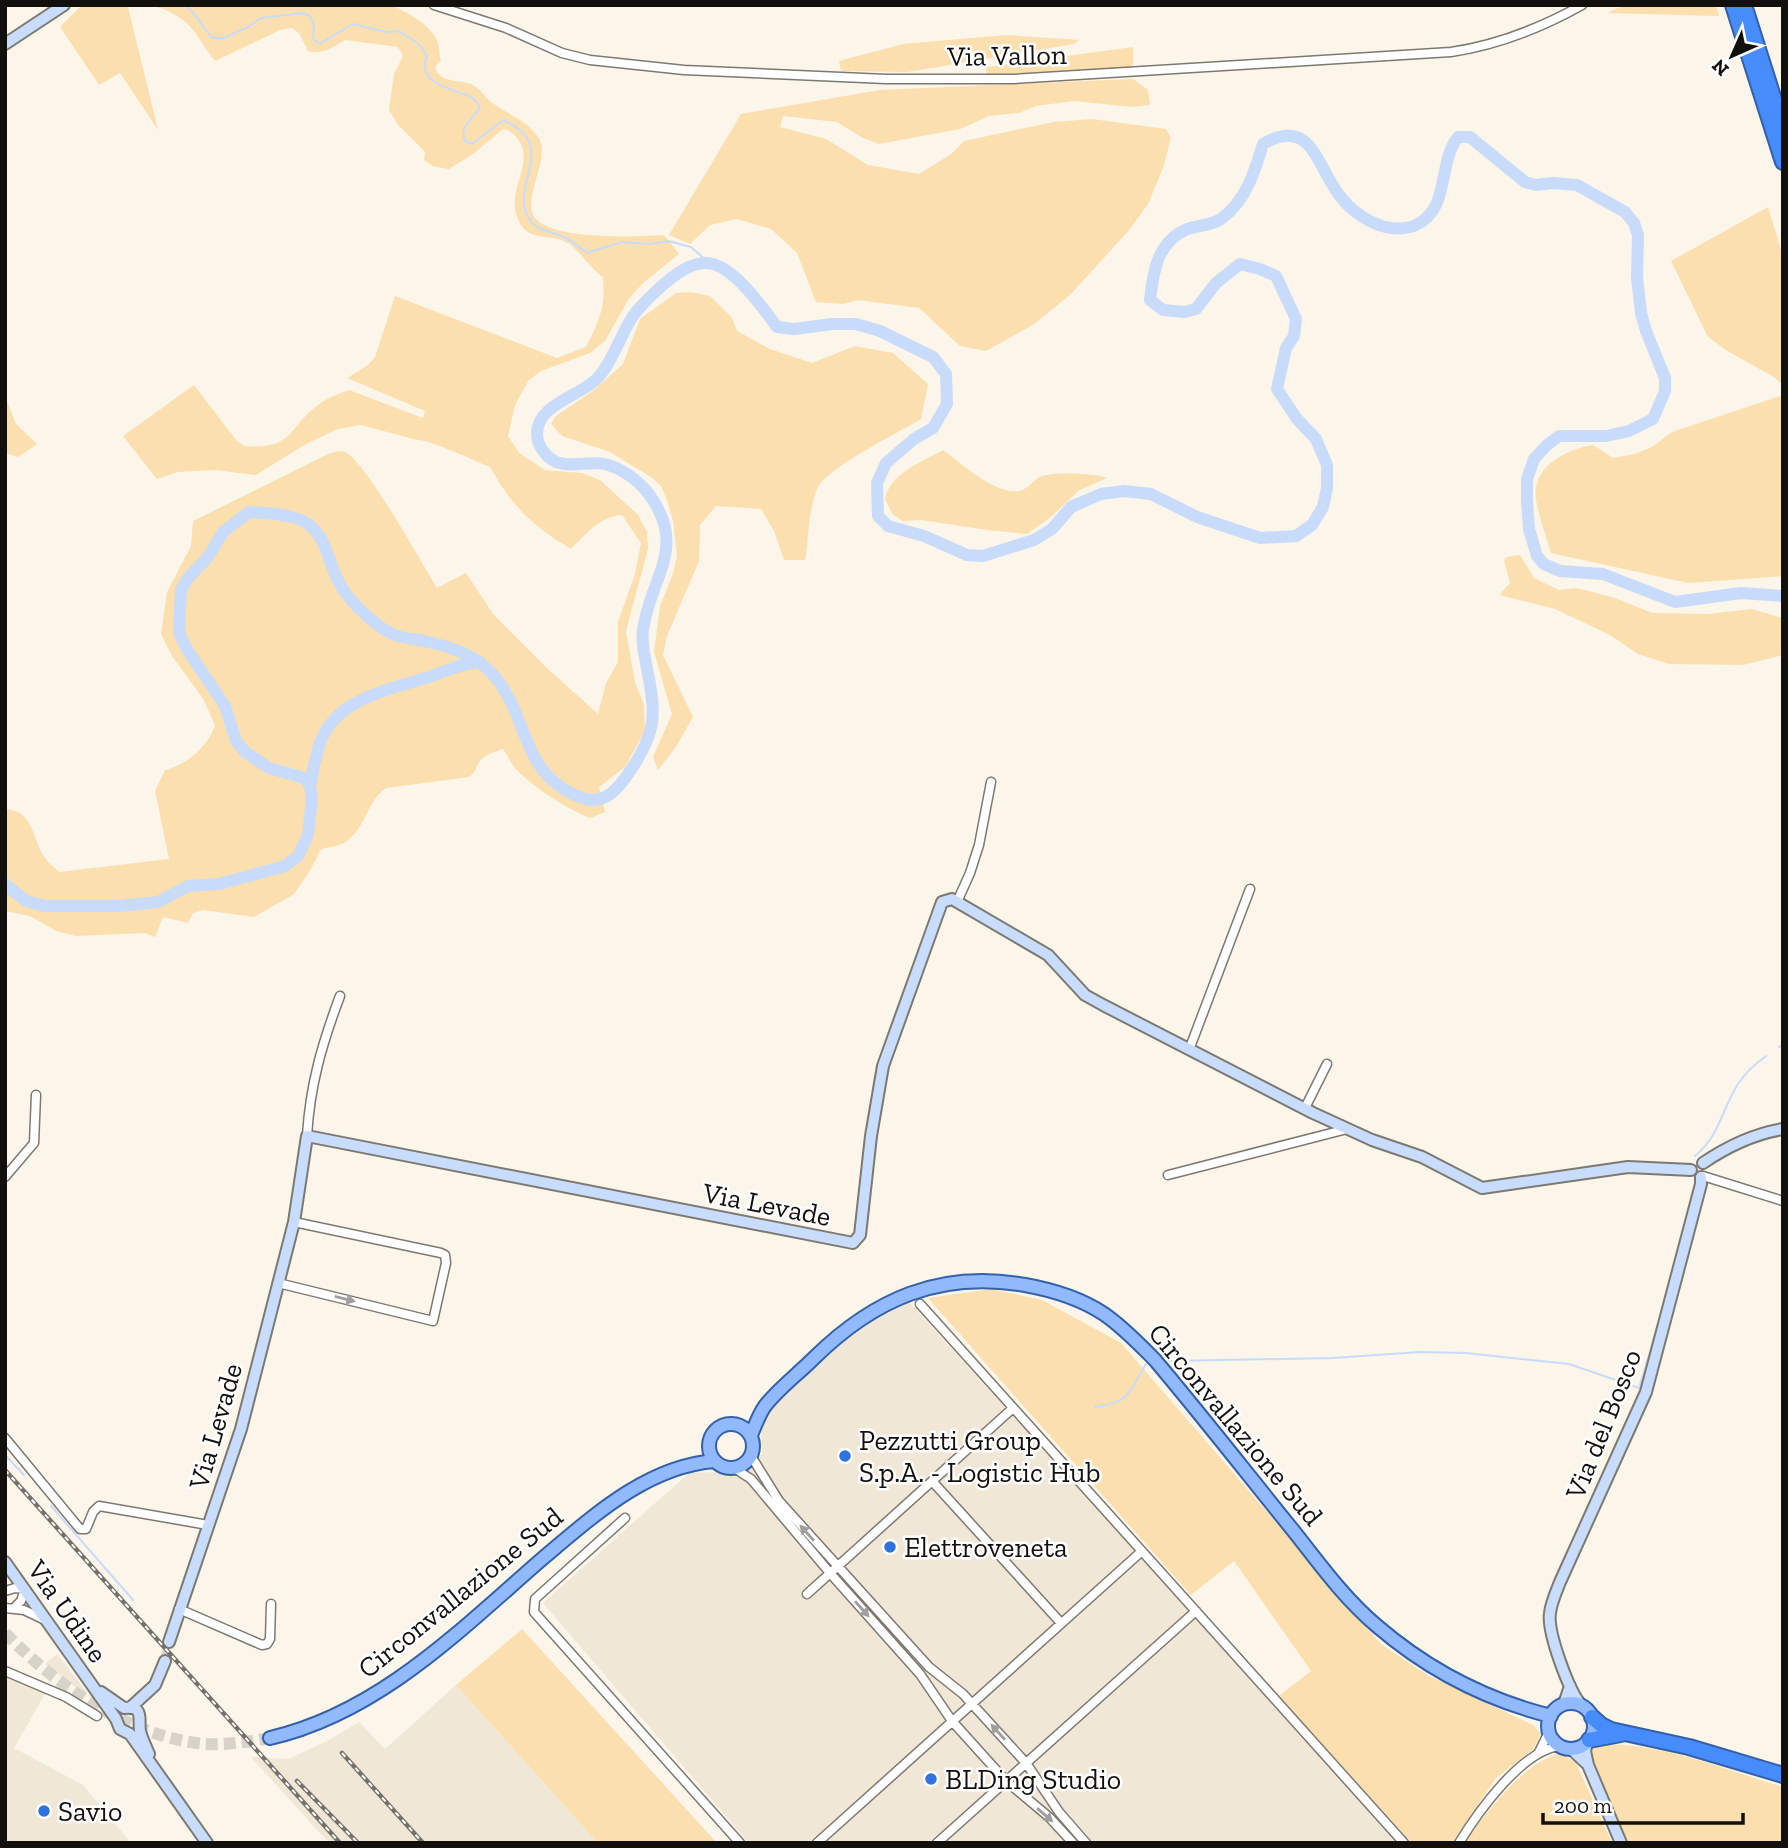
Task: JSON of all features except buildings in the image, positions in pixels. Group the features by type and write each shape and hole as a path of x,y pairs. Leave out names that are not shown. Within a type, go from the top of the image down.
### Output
{"highway":[{"path":"1733,5 1783,162"},
{"path":"1744,5 1783,128"},
{"path":"1587,1712 1601,1725 1625,1734 1670,1742 1783,1775"},
{"path":"1588,1741 1625,1734"}],"main road":[{"name":"Circonvallazione Sud","path":"751,1435 764,1407 831,1341 872,1311 912,1292 964,1281 994,1281 1051,1290 1078,1300 1103,1314 1128,1333 1155,1360 1329,1576 1374,1624 1407,1649 1459,1681 1496,1699 1529,1710 1550,1724"},
{"path":"675,1470 709,1445 713,1433 722,1425 740,1425 764,1407"},
{"path":"709,1445 715,1461 724,1467 734,1468 744,1464 751,1457 754,1446 751,1435 740,1425"},
{"path":"675,1470 715,1461"},
{"name":"Circonvallazione Sud","path":"270,1738 328,1719 383,1690 432,1653 604,1507 675,1470"},
{"path":"1564,1704 1576,1704 1587,1712 1593,1731 1588,1741 1581,1746 1565,1747 1550,1724 1557,1708 1564,1704"}],"street":[{"path":"5,44 64,5"},
{"name":"Via Vallon","path":"434,5 506,28 562,53 590,60 684,70 935,80 1054,78 1451,52 1523,33 1582,5"},
{"path":"991,782 979,845 957,902 1048,955 1085,995 1347,1129 1422,1157 1482,1188 1628,1167 1698,1174 1783,1201"},
{"path":"1189,1050 1250,889"},
{"name":"Via Levade","path":"307,1136 853,1243 860,1235 871,1136 883,1066 942,902 952,899 957,902"},
{"name":"Via Levade","path":"169,1642 241,1429 294,1222 313,1080 340,996"},
{"path":"1305,1108 1326,1064"},
{"path":"5,1177 34,1143 36,1094"},
{"path":"1168,1175 1347,1129"},
{"name":"Via del Bosco","path":"1587,1712 1570,1683 1552,1636 1550,1612 1560,1582 1649,1384 1702,1184 1698,1174 1706,1170 1703,1163 1753,1136 1783,1129"},
{"path":"278,1283 433,1321 446,1263 444,1255 294,1222"},
{"path":"920,1304 1404,1843"},
{"path":"807,1594 1013,1408"},
{"path":"5,1438 80,1530 86,1529 93,1512 99,1506 208,1525"},
{"path":"751,1457 779,1501 929,1667 972,1703 1026,1763 1059,1812 1086,1843"},
{"path":"734,1468 751,1479 920,1674 952,1721 1006,1781 1049,1817 1073,1843"},
{"path":"932,1480 1060,1623"},
{"path":"625,1518 535,1600 534,1612 740,1843"},
{"path":"817,1843 1142,1551"},
{"name":"Via Udine","path":"5,1562 116,1718 120,1729 135,1731 154,1767 207,1843"},
{"path":"5,1578 5,1588 25,1589 21,1601 10,1608"},
{"path":"180,1609 262,1645 270,1639 271,1604"},
{"path":"10,1608 34,1614 49,1622"},
{"path":"937,1843 1196,1611"},
{"path":"116,1718 131,1709 157,1682 165,1661"},
{"path":"5,1671 66,1698 97,1716"},
{"path":"1564,1704 1569,1696 1570,1683"},
{"path":"93,1686 131,1709 142,1719 135,1731"},
{"path":"1537,1755 1550,1724"},
{"path":"1588,1741 1585,1751 1588,1765 1621,1843"},
{"path":"1459,1843 1497,1790 1537,1755 1549,1748 1565,1747 1588,1765"}],"shaded area":[{"path":"82,5 128,7 158,130 120,73 99,85 60,27"},
{"path":"151,5 390,5 411,15 435,36 441,60 435,67 441,76 474,86 491,102 528,126 538,137 541,156 531,202 532,212 537,220 562,231 579,234 664,235 679,254 642,284 628,300 605,341 590,353 541,371 529,380 515,405 508,436 519,453 545,470 582,473 600,480 638,515 647,532 648,549 626,631 635,683 644,704 645,731 625,767 599,787 605,812 590,818 560,803 530,782 515,768 503,749 482,759 469,777 386,788 374,800 354,835 342,844 321,849 294,894 254,917 203,910 193,913 188,923 163,917 155,937 145,933 76,936 56,931 30,916 5,911 5,809 21,814 26,819 44,857 59,872 169,859 155,791 165,770 181,764 195,754 207,741 215,726 204,700 172,656 161,634 167,592 191,546 193,521 325,456 345,452 354,459 379,492 437,588 466,573 493,614 598,714 606,683 618,662 618,622 635,574 641,543 622,515 600,522 571,549 524,514 506,493 490,467 422,440 361,425 338,429 306,444 256,475 215,470 178,472 157,479 123,436 194,385 236,440 244,446 272,445 281,441 318,405 349,390 423,418 425,411 347,378 368,365 375,357 395,296 557,358 586,347 600,313 604,288 603,277 568,243 532,234 520,224 515,204 524,155 522,146 510,132 503,129 473,154 449,169 432,166 424,160 425,152 399,126 389,110 394,74 403,56 398,47 345,40 327,50 313,52 308,51 299,33 292,28 280,30 215,61 190,26 175,15"},
{"path":"1625,5 1716,5 1719,16 1607,13"},
{"path":"1006,35 1079,40 1074,44 908,72 841,71 839,61 903,44"},
{"path":"1133,47 1133,65 1130,69 987,76 986,67"},
{"path":"1133,79 1148,90 1150,105 1132,107 1074,101 1036,106 1019,113 989,116 960,129 879,144 861,137 837,122 783,116 780,127 826,139 868,165 919,174 950,155 964,141 1054,122 1092,119 1166,129 1171,138 1163,168 1148,204 1130,229 1070,295 1034,324 986,351 960,346 919,308 858,300 843,304 816,302 797,253 771,229 737,219 710,225 690,244 669,235 741,114 880,90"},
{"path":"1768,207 1783,256 1783,385 1708,337 1671,261"},
{"path":"691,292 710,296 732,318 737,331 770,349 812,363 855,346 893,353 928,384 921,419 848,461 817,489 810,515 805,560 784,560 774,531 761,509 716,506 700,525 699,561 667,636 663,655 693,717 676,747 658,770 653,757 672,714 654,652 660,606 677,556 673,521 667,500 661,486 651,477 610,452 562,436 551,424 556,416 594,390 623,364 640,319 676,293"},
{"path":"1783,395 1783,576 1688,583 1551,553 1537,507 1536,488 1545,469 1562,455 1593,445 1613,458 1635,454 1652,447 1672,432"},
{"path":"5,396 16,424 37,444 18,457 5,453"},
{"path":"943,450 979,477 1010,491 1022,490 1039,477 1048,475 1084,474 1107,478 1078,491 1052,516 1027,534 921,520 902,521 892,513 885,499 888,490 908,469"},
{"path":"1520,555 1534,578 1559,590 1576,588 1589,591 1652,613 1708,614 1752,609 1783,618 1783,655 1743,665 1669,664 1638,654 1610,635 1555,609 1499,595 1510,583 1504,560"},
{"path":"991,1289 1042,1300 1121,1343 1381,1644 1427,1675 1533,1725 1541,1734 1533,1749 1496,1778 1452,1843 1412,1843 1279,1696 1311,1671 1234,1561 1191,1595 928,1298"},
{"path":"908,1301 1408,1843 749,1843 543,1603 689,1473 717,1472 737,1476 762,1454 761,1426 771,1409 848,1337 891,1308"},
{"path":"522,1629 717,1843 598,1843 456,1685"},
{"path":"57,1654 87,1692 85,1694 45,1664"},
{"path":"5,1676 46,1692 14,1748 83,1785 131,1843 5,1843"},
{"path":"456,1685 598,1843 329,1843 251,1757 289,1759 359,1722 385,1749"},
{"path":"1596,1744 1668,1752 1783,1787 1783,1843 1625,1843 1590,1755"},
{"path":"1560,1753 1576,1763 1612,1843 1464,1843 1506,1790 1545,1759"}],"waterway":[{"path":"185,5 213,38 224,38 261,18 303,13 310,16 314,25 313,38 319,44 353,24 386,32 399,31 419,44 427,56 426,73 431,79 471,97 480,107 465,127 465,141 472,144 503,120 520,130 529,142 532,154 524,207 537,227 564,237 587,253 622,242 649,244 668,241 691,247 708,262"},
{"path":"5,884 26,901 45,906 119,906 158,902 188,886 219,884 285,866 298,856 308,835 312,798 310,786 304,778 269,768 245,752 236,741 225,706 186,648 179,632 181,590 188,578 208,557 223,532 249,512 289,516 310,525 322,540 336,577 345,592 354,604 387,631 400,637 451,648 470,656 487,669 506,692 532,753 552,780 585,799 604,798 613,792 637,760 652,724 652,700 643,635 647,611 664,562 666,530 660,512 648,493 634,479 605,464 557,462 543,450 537,434 539,423 545,414 594,382 601,374 629,323 646,301 674,276 696,264 706,263 726,270 746,288 777,327 794,329 856,324 880,331 933,357 946,374 947,404 933,428 914,439 886,463 877,483 878,516 888,526 924,536 967,555 983,556 1034,540 1052,529 1071,507 1101,494 1124,491 1151,494 1197,517 1260,538 1296,536 1312,525 1323,507 1327,488 1327,465 1316,439 1297,419 1277,389 1286,348 1294,336 1296,319 1276,276 1240,264 1216,283 1196,309 1185,312 1163,310 1150,300 1155,269 1168,243 1185,230 1217,221 1230,212 1248,185 1263,144 1278,137 1290,136 1308,145 1344,201 1366,219 1388,227 1412,227 1427,217 1439,197 1448,160 1458,137 1470,137 1525,182 1536,185 1577,185 1625,212 1634,223 1638,235 1637,278 1641,313 1665,378 1665,391 1653,419 1629,431 1606,436 1559,436 1534,459 1527,479 1527,500 1529,529 1537,556 1544,564 1560,571 1603,574 1675,602 1741,593 1783,596"},
{"path":"310,786 320,743 327,729 349,707 377,693 465,664 480,662"},
{"path":"1779,1047 1783,1045"},
{"path":"1695,1156 1710,1140 1741,1080 1766,1056"},
{"path":"1168,1361 1332,1358 1420,1352 1466,1353 1569,1364 1639,1388 1661,1315"},
{"path":"1095,1407 1122,1399 1146,1364"},
{"path":"5,1455 24,1475"},
{"path":"51,1506 133,1600"}],"tunnel":[{"path":"5,1633 71,1690 122,1720 149,1731 205,1744 270,1738"},
{"path":"165,1661 169,1642"}],"railway":[{"path":"5,1470 340,1843"},
{"path":"342,1753 423,1843"},
{"path":"297,1781 358,1843"}],"place":[{"name":"Pezzutti Group S.p.A. - Logistic Hub","path":"845,1456"},
{"name":"Elettroveneta","path":"890,1547"},
{"name":"BLDing Studio","path":"931,1779"},
{"name":"Savio","path":"44,1811"}]}
